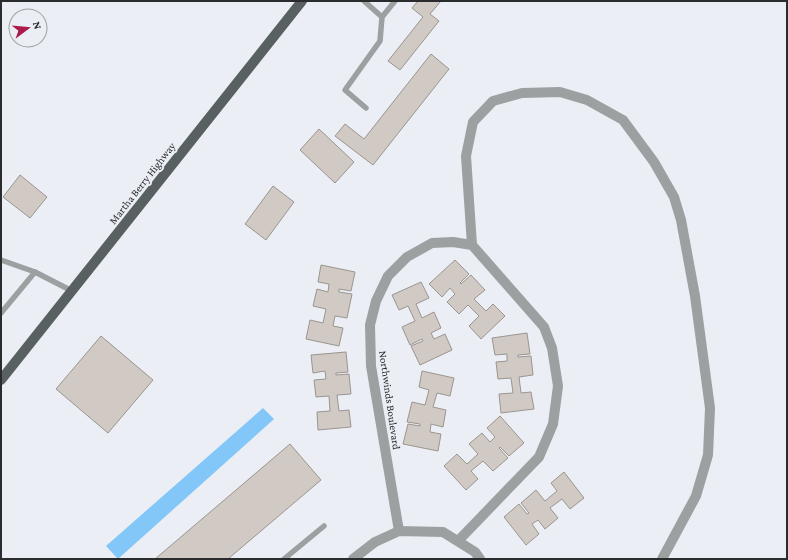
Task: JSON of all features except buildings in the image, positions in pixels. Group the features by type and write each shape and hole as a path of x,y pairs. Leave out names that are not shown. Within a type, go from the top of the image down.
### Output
{"main road":[{"name":"Martha Berry Highway","path":"1,380 302,1"}],"street":[{"path":"458,541 539,457 553,424 558,386 552,348 544,327 472,245 466,156 474,122 493,101 522,93 560,92 587,100 623,120 654,162 674,197 681,220 695,296 710,408 708,456 696,496 662,559"},
{"name":"Northwinds Boulevard","path":"398,531 371,366 370,325 376,301 388,276 407,257 432,243 453,242 472,245"},
{"path":"353,559 375,542 398,531 443,532 475,552 480,559"}],"lane":[{"path":"364,1 382,17"},
{"path":"366,108 345,90 380,41 382,17 395,1"},
{"path":"1,260 35,272 72,291"},
{"path":"1,313 35,272"},
{"path":"284,559 324,526"}],"water":[{"path":"263,408 274,419 118,559 106,546"}]}
